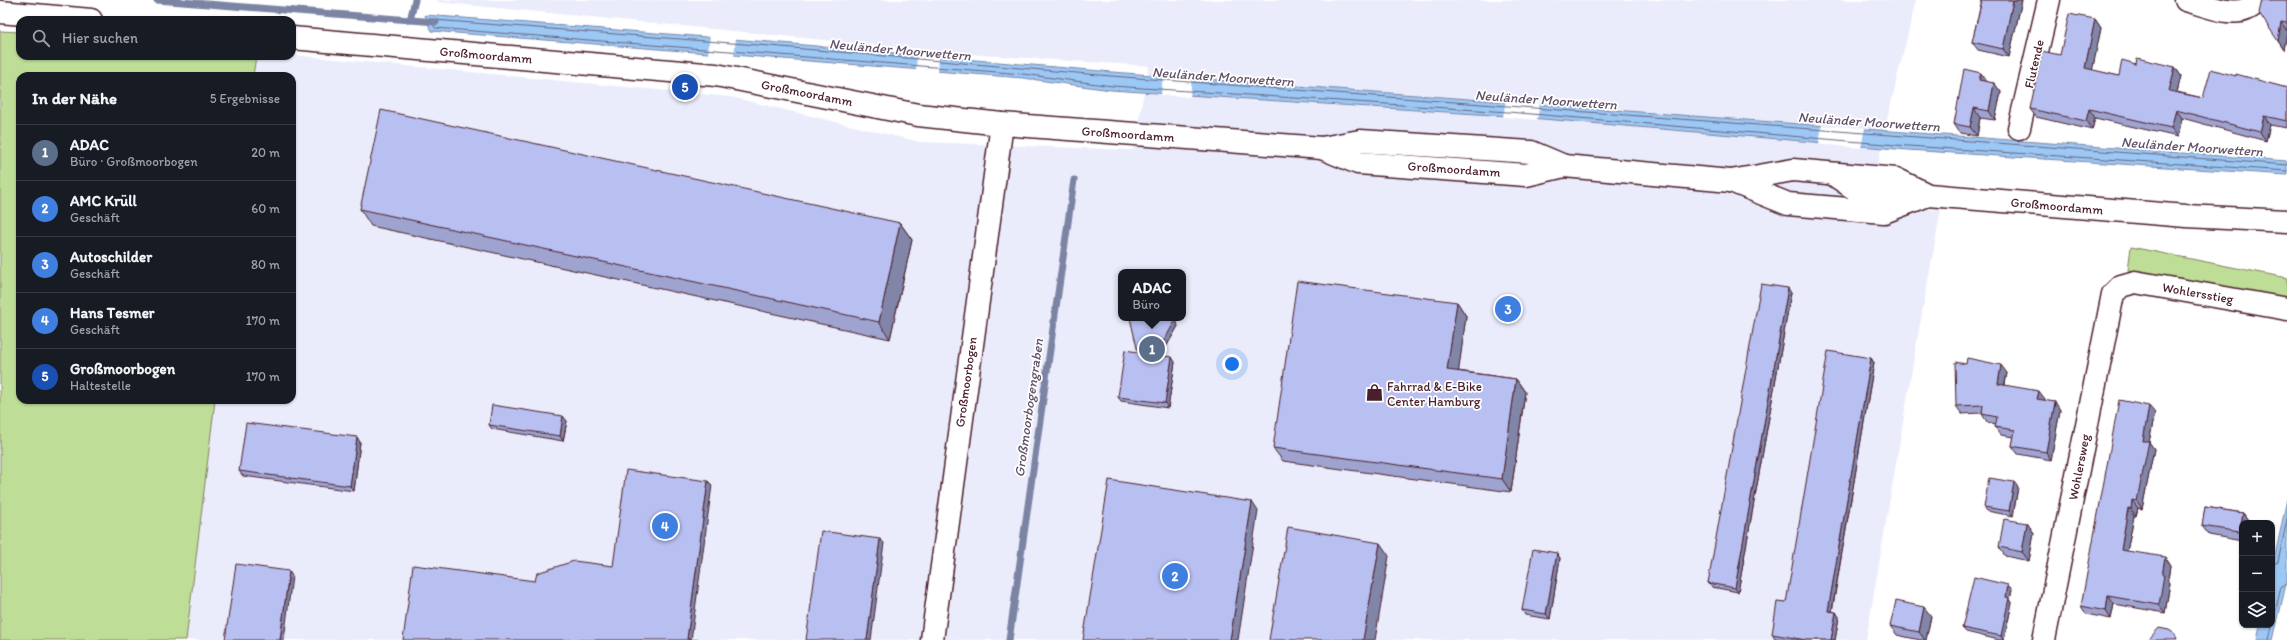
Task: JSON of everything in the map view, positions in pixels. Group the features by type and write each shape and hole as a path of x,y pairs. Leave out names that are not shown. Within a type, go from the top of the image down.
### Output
{"main road":[{"name":"Flutende","path":"2019,128 2049,0"},
{"path":"2186,0 2230,11 2246,9 2260,0"},
{"path":"0,12 46,16"},
{"name":"Großmoordamm","path":"296,38 716,75 918,115 1002,124 1322,148 1360,141 1531,152 1564,166"},
{"name":"Großmoorbogen","path":"932,640 1002,124"},
{"name":"Großmoordamm","path":"1322,148 1358,163 1526,174 1564,166 1731,181 1792,170 1896,179 1928,195 2186,216 2287,221"},
{"path":"1483,171 1514,151"},
{"name":"Großmoordamm","path":"1731,181 1788,204 1884,212 1928,195"},
{"name":"Großmoordamm","path":"2186,216 2287,231"},
{"name":"Wohlersstieg","path":"2113,294 2121,286 2135,282 2287,309"},
{"name":"Wohlersweg","path":"2044,640 2113,294"}],"shaded area":[{"path":"438,0 1916,0 1887,120 1870,204 1941,210 1916,346 1866,640 186,640 215,404 296,404 296,72 254,72 255,60 296,60 296,55 731,97 920,142 1133,150 1149,66 967,54 437,2"}],"green space":[{"path":"0,31 16,32 16,60 255,60 254,72 16,72 16,404 215,404 186,640 0,640"},
{"path":"2131,247 2287,278 2287,299 2128,270"}],"water":[{"path":"425,15 770,42 1112,72 2287,161 2287,175 1908,150 1507,116 1111,90 1023,78 431,31"},
{"path":"2287,499 2287,580 2273,640 2257,640 2259,628 2275,628 2275,556"}],"pier":[{"path":"710,35 736,37 734,57 708,55"},
{"path":"917,53 939,55 938,73 916,71"},
{"path":"1163,74 1192,76 1190,97 1161,95"},
{"path":"1506,100 1540,103 1537,120 1503,117"},
{"path":"1822,125 1865,128 1861,148 1819,144"}],"building":[{"path":"1982,0 2013,0 2003,49 1972,42"},
{"path":"2262,0 2287,0 2287,23 2281,22 2278,41 2259,13"},
{"path":"2069,14 2095,19 2085,68 2119,76 2122,60 2136,64 2137,58 2175,67 2169,91 2203,98 2211,69 2236,76 2236,74 2287,88 2287,121 2264,116 2260,132 2176,110 2171,128 2089,109 2086,121 2030,109 2042,51 2060,55"},
{"path":"1964,69 1981,73 1979,80 1994,83 1989,111 1974,108 1970,127 1954,124"},
{"path":"381,110 900,223 879,322 360,209"},
{"name":"Fahrrad & E-Bike Center Hamburg","path":"1297,281 1457,302 1447,370 1516,379 1502,479 1273,448"},
{"path":"1761,284 1788,288 1735,588 1708,583"},
{"path":"1131,321 1175,321 1156,355 1172,357 1165,403 1118,397 1125,350 1138,352"},
{"path":"1828,351 1871,358 1828,611 1836,612 1831,640 1806,640 1772,634 1777,602 1786,603"},
{"path":"1967,358 2001,365 1998,384 2039,391 2037,399 2055,402 2046,452 2012,446 2015,430 1995,427 1997,417 1982,414 1983,405 1956,406 1955,362 1966,364"},
{"path":"2119,400 2149,406 2143,441 2149,441 2137,501 2132,500 2131,509 2128,508 2121,550 2165,557 2162,575 2164,575 2159,605 2108,596 2106,611 2081,606"},
{"path":"492,405 563,416 560,436 489,425"},
{"path":"246,423 357,437 350,486 239,471"},
{"path":"626,470 708,481 687,639 698,640 403,640 413,565 535,581 537,573 574,561 613,566"},
{"path":"1989,478 2014,482 2009,511 1984,507"},
{"path":"1109,480 1252,502 1230,640 1083,640"},
{"path":"2205,507 2243,513 2242,520 2239,520 2239,532 2202,526"},
{"path":"2004,519 2027,523 2022,552 1999,547"},
{"path":"1288,527 1380,543 1363,640 1269,640"},
{"path":"821,531 880,539 867,640 806,640"},
{"path":"1533,549 1557,553 1546,614 1522,610"},
{"path":"236,564 289,571 280,640 225,640"},
{"path":"1974,577 2008,585 2006,597 2009,598 2001,636 1962,628"},
{"path":"1896,601 1924,607 1919,632 1890,626"},
{"path":"2159,628 2169,630 2175,634 2177,640 2149,640"}],"waterway":[{"name":"Neuländer Moorwettern","path":"157,0 436,22"},
{"path":"410,20 415,0"},
{"name":"Großmoorbogengraben","path":"1009,640 1074,180"}],"place":[{"name":"Großmoorbogen","path":"685,87"},
{"name":"Autoschilder","path":"1508,309"},
{"name":"ADAC","path":"1152,349"},
{"name":"Fahrrad & E-Bike Center Hamburg","path":"1374,393"},
{"name":"Hans Tesmer","path":"665,526"},
{"name":"AMC Krüll","path":"1175,576"}]}
